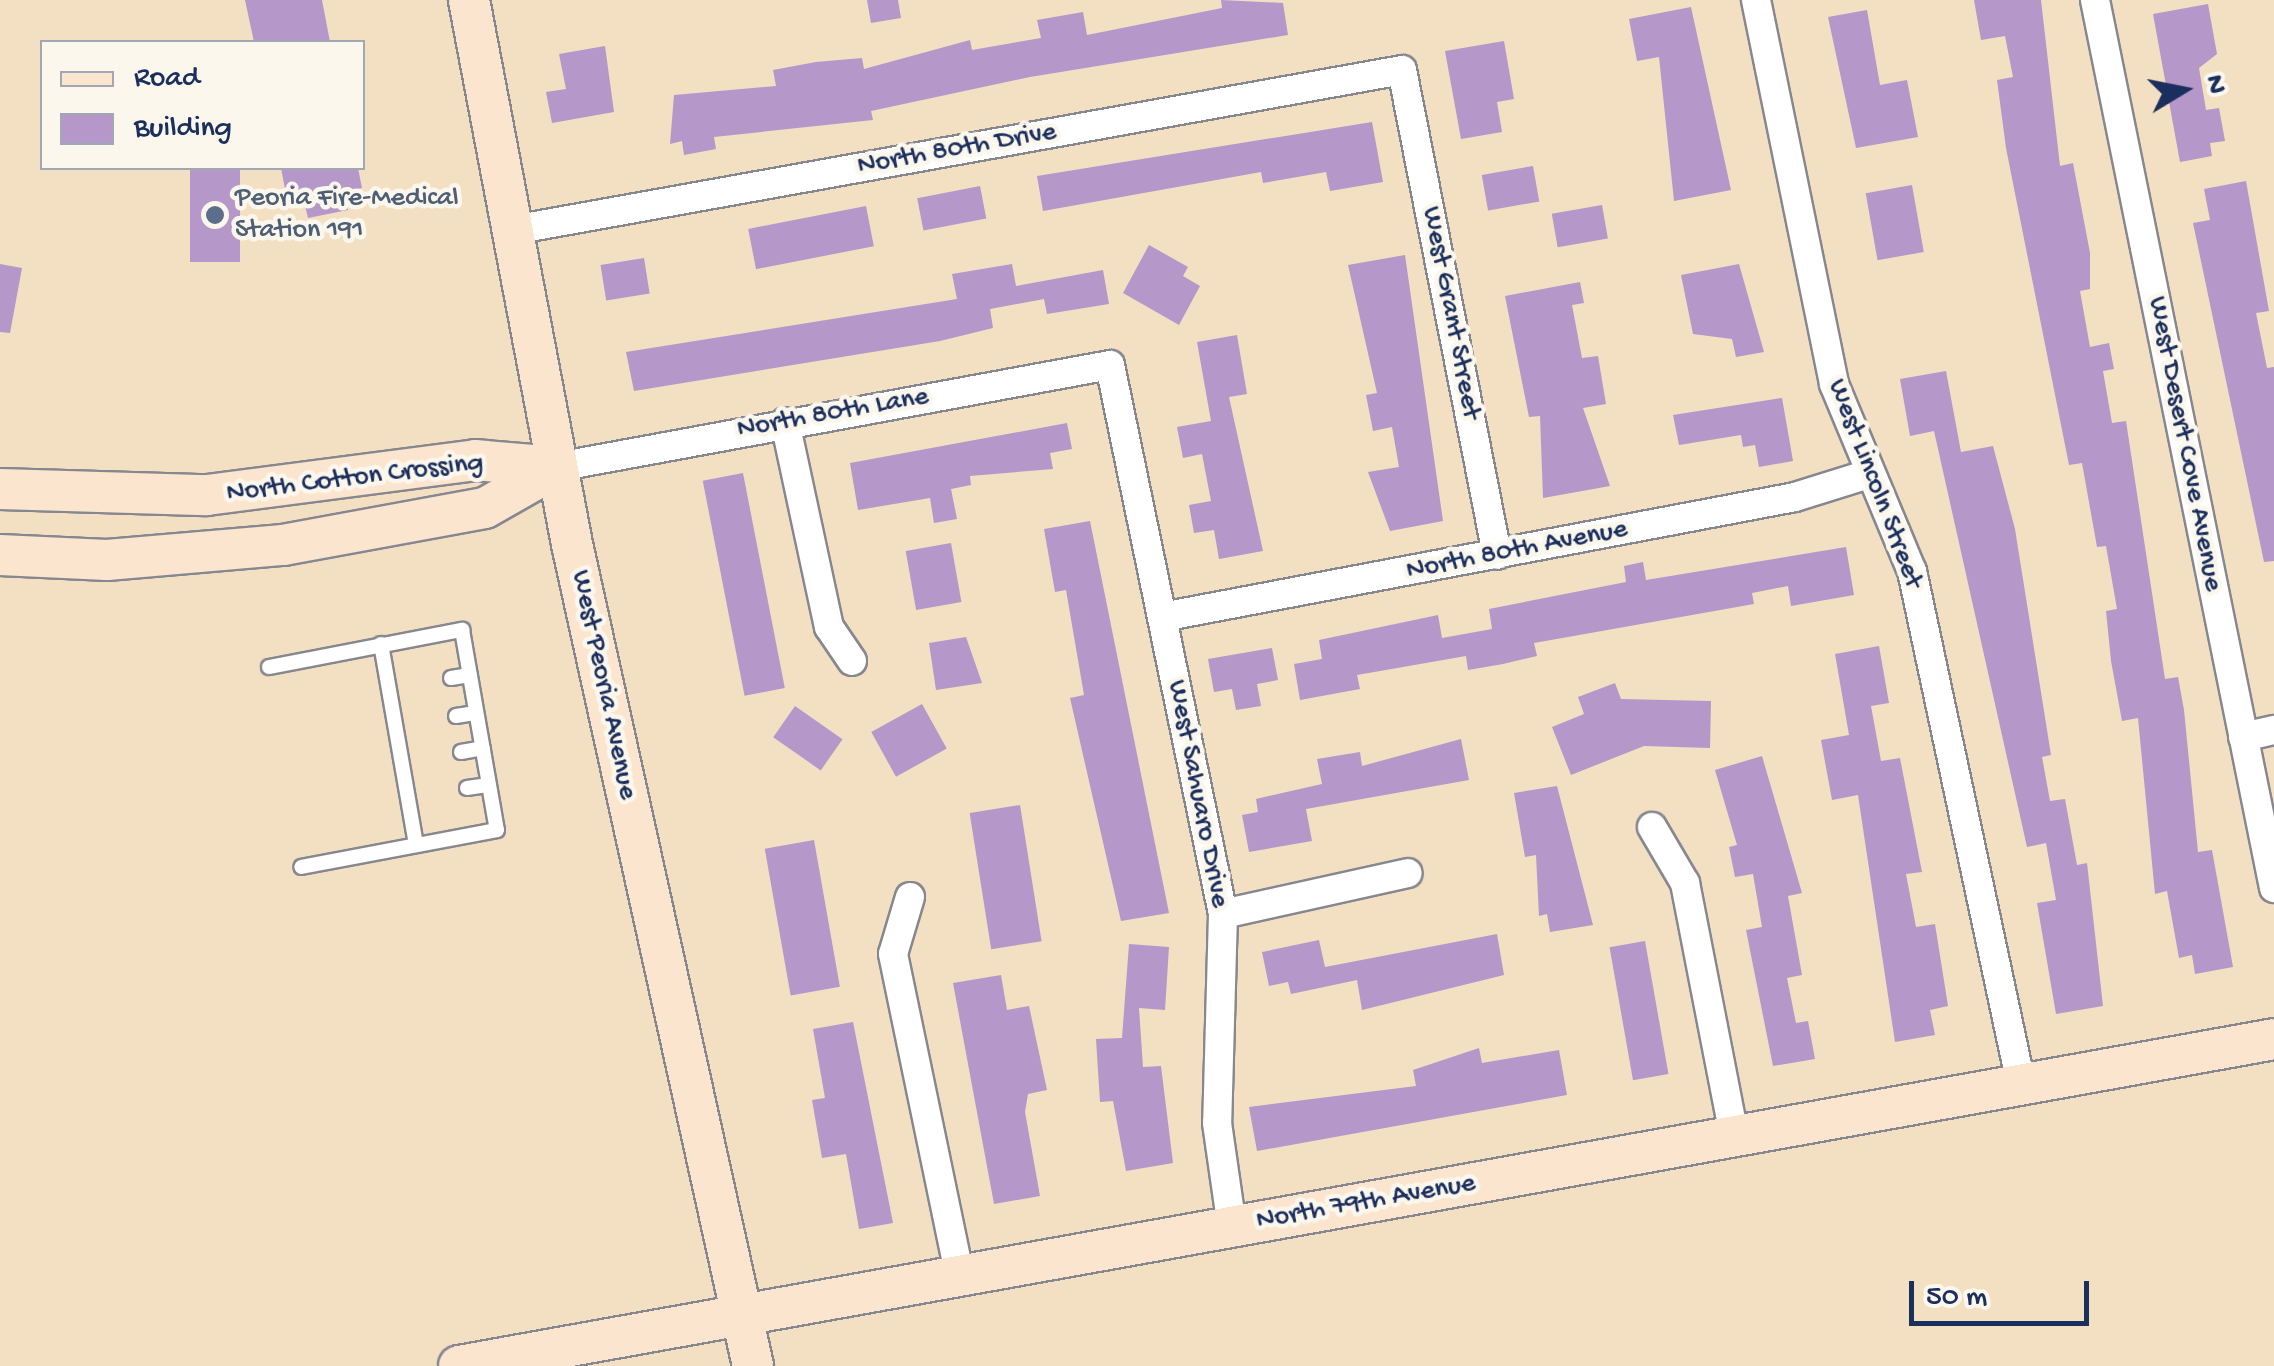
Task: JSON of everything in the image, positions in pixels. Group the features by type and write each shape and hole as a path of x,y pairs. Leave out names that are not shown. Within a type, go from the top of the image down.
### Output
{"main road":[{"name":"West Peoria Avenue","path":"470,0 557,467 753,1366"},
{"name":"North Cotton Crossing","path":"0,489 207,495 475,460 557,467"},
{"name":"North Cotton Crossing","path":"0,555 107,560 301,542 485,508 557,467"},
{"name":"North 79th Avenue","path":"459,1366 2274,1038"}],"street":[{"name":"West Lincoln Street","path":"1756,0 1834,384 1912,570 2021,1084"},
{"name":"West Desert Cove Avenue","path":"2094,0 2274,888"},
{"name":"North 80th Drive","path":"512,230 1402,70"},
{"name":"West Grant Street","path":"1402,70 1498,555"},
{"name":"North 80th Lane","path":"557,467 1110,365"},
{"name":"West Sahuaro Drive","path":"1110,365 1223,914 1217,1123 1232,1227"},
{"path":"785,422 829,627 852,661"},
{"name":"North 80th Avenue","path":"1162,617 1795,498 1869,474"},
{"path":"2243,736 2274,730"},
{"path":"1652,826 1685,884 1734,1136"},
{"path":"1223,914 1408,873"},
{"path":"910,896 893,954 959,1274"}],"lane":[{"path":"269,667 462,630 489,785 496,830 301,867"},
{"path":"381,644 416,844"},
{"path":"451,678 470,675"},
{"path":"389,688 408,685"},
{"path":"456,716 476,713"},
{"path":"396,727 413,724"},
{"path":"460,752 482,748"},
{"path":"402,761 421,758"},
{"path":"468,788 489,785"},
{"path":"408,798 427,795"}],"building":[{"path":"245,0 322,0 330,40 254,40"},
{"path":"867,0 898,0 901,18 871,23"},
{"path":"1221,0 1283,3 1288,35 1030,77 871,111 873,120 714,137 716,149 684,155 682,141 670,144 674,95 776,86 773,70 816,62 862,58 864,69 970,40 972,50 1041,38 1037,20 1083,12 1087,35 1222,8"},
{"path":"1974,0 2041,0 2060,166 2073,163 2090,253 2090,289 2080,291 2090,347 2109,343 2114,369 2103,371 2112,423 2126,421 2165,679 2178,677 2184,710 2198,852 2212,850 2233,967 2195,974 2192,955 2179,958 2167,891 2155,894 2138,718 2122,721 2111,661 2106,611 2117,609 2106,546 2097,547 2082,463 2069,465 2006,148 1997,80 2013,77 2005,36 1981,40"},
{"path":"2208,4 2217,54 2199,68 2206,110 2219,108 2225,141 2210,143 2212,156 2180,162 2153,14"},
{"path":"1691,7 1731,190 1674,201 1659,57 1637,61 1629,19"},
{"path":"1867,10 1880,85 1907,80 1918,137 1856,148 1828,17"},
{"path":"1504,41 1514,99 1497,102 1502,132 1461,139 1445,51"},
{"path":"605,46 614,112 552,123 546,92 566,89 559,54"},
{"path":"1372,122 1383,182 1330,191 1326,172 1263,183 1261,172 1043,211 1037,176"},
{"path":"1533,166 1539,201 1488,210 1482,175"},
{"path":"190,170 240,170 240,262 190,262"},
{"path":"281,170 358,170 362,188 344,192 348,210 308,218 304,201 288,205"},
{"path":"2246,181 2269,311 2256,313 2267,368 2274,367 2274,561 2264,562 2193,223 2210,220 2204,189"},
{"path":"1912,185 1924,252 1878,260 1866,193"},
{"path":"980,186 986,218 923,231 917,198"},
{"path":"1602,205 1608,238 1558,247 1552,214"},
{"path":"866,206 874,246 756,269 748,229"},
{"path":"1149,245 1188,267 1183,276 1200,286 1179,325 1123,293"},
{"path":"1405,255 1443,521 1390,531 1368,472 1399,467 1392,427 1373,431 1366,395 1377,393 1348,265"},
{"path":"644,258 650,294 606,300 601,265"},
{"path":"0,264 22,268 10,333 0,332"},
{"path":"1012,264 1016,286 1103,270 1109,304 1047,314 1044,299 990,309 993,328 940,341 634,391 626,352 957,299 952,274"},
{"path":"1739,264 1764,352 1736,357 1732,339 1693,334 1681,275"},
{"path":"1580,282 1584,303 1572,305 1582,358 1598,356 1606,404 1583,408 1610,486 1543,498 1540,416 1529,417 1505,296"},
{"path":"1237,335 1247,394 1229,397 1263,551 1219,559 1214,530 1194,533 1189,505 1211,501 1202,454 1183,458 1177,427 1211,421 1197,342"},
{"path":"1946,371 1961,452 1993,446 2015,529 2051,755 2042,757 2050,801 2065,799 2077,865 2087,863 2103,1006 2056,1014 2037,903 2056,900 2046,843 2027,847 1934,431 1910,436 1900,379"},
{"path":"1782,398 1793,461 1759,467 1755,445 1743,447 1741,435 1679,445 1673,415"},
{"path":"1067,423 1072,449 1050,453 1053,469 970,476 971,485 951,489 957,519 934,523 930,498 858,510 850,463"},
{"path":"743,473 785,688 745,696 703,481"},
{"path":"1090,521 1169,913 1121,921 1070,698 1084,695 1066,590 1055,592 1044,529"},
{"path":"951,543 961,602 916,610 906,551"},
{"path":"1846,547 1854,595 1791,606 1788,586 1752,593 1754,604 1534,643 1537,656 1503,664 1468,670 1466,656 1357,675 1360,689 1300,700 1294,664 1322,659 1319,640 1438,615 1442,638 1492,629 1489,609 1626,582 1624,566 1643,562 1646,580"},
{"path":"966,637 982,683 936,690 929,643"},
{"path":"1879,646 1889,703 1871,706 1881,761 1900,758 1922,872 1906,874 1916,927 1935,924 1948,1006 1930,1010 1935,1035 1895,1042 1858,795 1832,800 1821,740 1849,735 1835,654"},
{"path":"1272,648 1278,680 1257,684 1261,706 1236,710 1232,689 1214,692 1208,659"},
{"path":"1615,683 1621,699 1711,701 1710,748 1644,746 1571,775 1552,727 1584,714 1578,697"},
{"path":"922,704 947,749 896,777 871,732"},
{"path":"795,706 843,739 821,770 773,737"},
{"path":"1461,739 1469,780 1306,809 1312,841 1249,852 1242,815 1258,812 1256,799 1322,784 1317,759 1360,752 1362,766"},
{"path":"1762,756 1802,893 1788,896 1802,975 1787,978 1796,1023 1808,1021 1815,1059 1773,1066 1746,930 1762,927 1753,874 1735,877 1729,847 1737,845 1715,770"},
{"path":"1557,786 1593,925 1550,932 1547,914 1539,916 1536,855 1525,857 1514,793"},
{"path":"1020,805 1042,941 991,949 970,813"},
{"path":"814,840 840,987 791,995 765,849"},
{"path":"1497,934 1504,975 1362,1010 1357,980 1291,994 1288,982 1269,986 1262,952 1319,940 1325,967"},
{"path":"1645,941 1668,1074 1633,1080 1610,947"},
{"path":"1129,944 1169,947 1165,1010 1139,1008 1143,1067 1161,1066 1173,1163 1126,1171 1113,1101 1100,1102 1096,1039 1122,1038"},
{"path":"1001,975 1007,1010 1029,1006 1047,1090 1028,1094 1025,1112 1040,1196 994,1204 953,983"},
{"path":"853,1022 893,1223 859,1229 846,1154 822,1158 812,1100 825,1098 813,1029"},
{"path":"1479,1048 1482,1063 1559,1050 1567,1095 1257,1151 1249,1107 1416,1086 1413,1070"}],"place":[{"name":"Peoria Fire-Medical Station 191","path":"215,215"}]}
